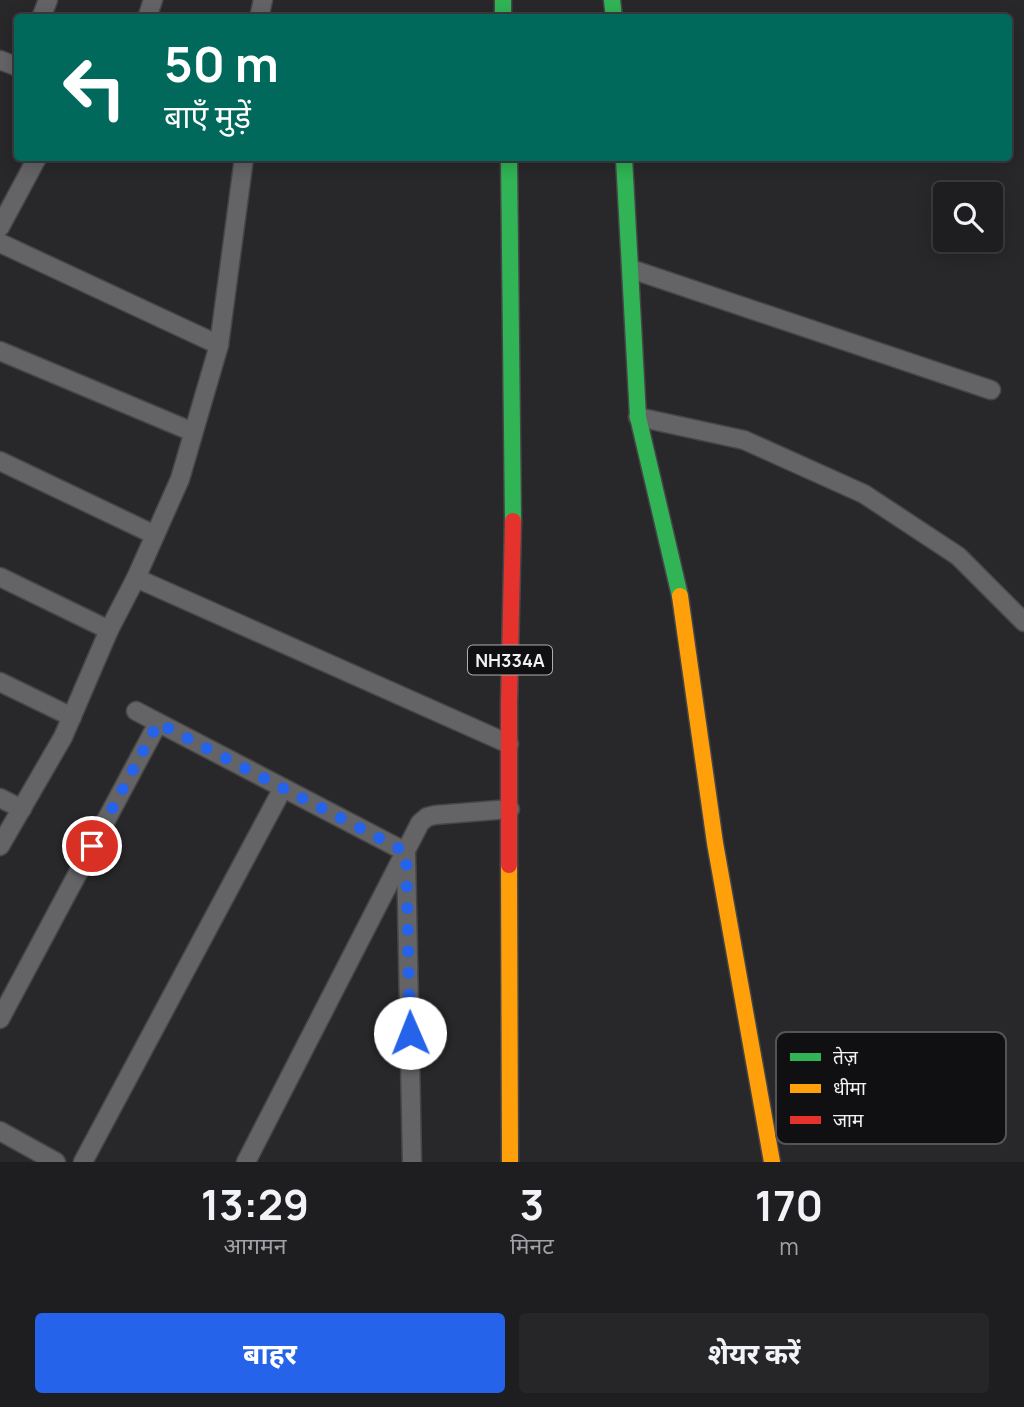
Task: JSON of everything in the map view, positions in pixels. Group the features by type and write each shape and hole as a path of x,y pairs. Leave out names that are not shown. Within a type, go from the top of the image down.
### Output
{"main road":[{"name":"NH334A","path":"509,161 513,535 509,744 510,1162"},
{"path":"624,161 638,417 681,600 715,843 772,1162"}],"street":[{"path":"0,227 35,161"},
{"path":"0,846 72,717 109,629 136,578 180,479 219,345 244,161"},
{"path":"0,243 219,345"},
{"path":"631,269 991,390"},
{"path":"0,351 194,432"},
{"path":"638,417 744,440 864,494 958,556 1024,622"},
{"path":"0,461 155,535"},
{"path":"0,577 109,629"},
{"path":"136,578 509,744"},
{"path":"0,682 72,717"},
{"path":"136,711 406,852"},
{"path":"0,1019 158,723"},
{"path":"82,1162 283,788"},
{"path":"0,798 22,809"},
{"path":"246,1162 421,823 427,817 510,809"},
{"path":"406,852 412,1162"},
{"path":"0,1131 56,1162"}],"traffic: fast":[{"path":"503,0 503,14"},
{"path":"612,0 614,14"},
{"path":"509,161 513,521"},
{"path":"624,161 638,417 680,596"}],"traffic: slow":[{"path":"680,596 715,843 772,1162"},
{"path":"509,865 510,1162"}],"traffic: jam":[{"path":"509,865 513,521"}],"route":[{"path":"92,846 158,723 406,852 410,1033"}]}
